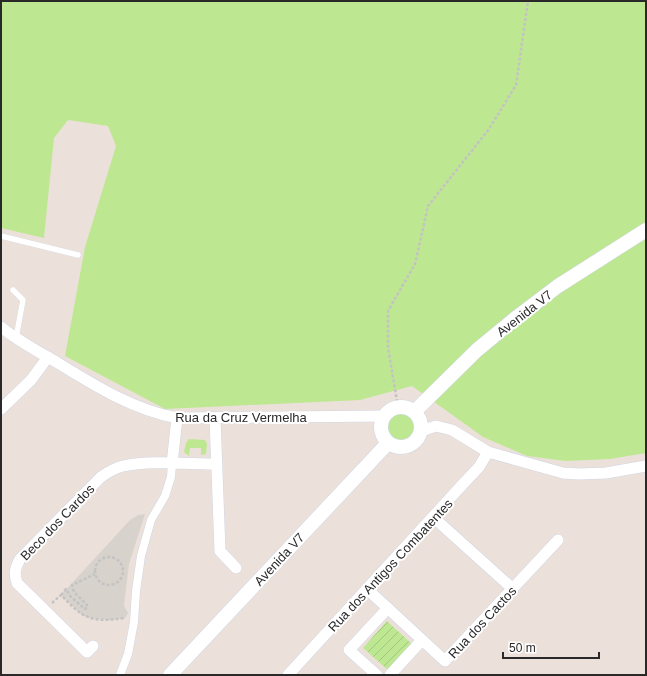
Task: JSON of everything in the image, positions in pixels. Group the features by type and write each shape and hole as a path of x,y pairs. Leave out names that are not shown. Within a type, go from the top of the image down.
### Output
{"street":[{"name":"Avenida V7","path":"414,412 477,350 517,317 558,286 646,230"},
{"name":"Rua da Cruz Vermelha","path":"1,328 99,388 143,409 161,415 177,418 384,416"},
{"path":"1,409 31,380 48,357"},
{"path":"398,407 407,408 414,412 420,418 421,431 415,442 408,447 395,447 388,443 383,436 381,428 384,416 390,410 398,407"},
{"path":"120,675 128,654 141,556 151,520 165,496 171,477 177,418"},
{"path":"215,418 220,551 236,568"},
{"path":"421,431 436,426 452,430 488,452 562,473 606,473 646,466"},
{"name":"Avenida V7","path":"170,675 388,443"},
{"name":"Rua dos Antigos Combatentes","path":"288,675 433,518 478,467 488,452"},
{"name":"Beco dos Cardos","path":"93,646 87,652 17,583 15,568 20,559 101,477 110,471 124,466 153,464 217,464"},
{"path":"433,518 513,589"},
{"name":"Rua dos Cactos","path":"367,589 445,661 558,540"},
{"path":"377,675 349,650 388,608"},
{"path":"390,675 422,640"}],"lane":[{"path":"1,236 78,255"},
{"path":"13,290 23,300 16,338"}],"path":[{"path":"398,407 388,348 388,310 414,264 428,206 489,129 516,85 528,1"},
{"path":"111,556 120,560 124,569 122,578 119,582 110,586 101,583 95,574 98,562 111,556"},
{"path":"45,611 66,589 71,597 85,609 88,606 74,592 72,585 95,574"},
{"path":"61,595 81,614 90,618 109,620 134,615"}],"green space":[{"path":"1,1 646,1 646,453 610,459 566,461 527,456 483,437 412,386 360,400 165,409 65,356 85,247 116,146 108,126 68,120 54,138 44,238 1,228"},
{"path":"401,413 412,417 416,428 412,439 401,443 390,439 386,428 390,417"},
{"path":"189,439 205,440 207,444 206,454 201,455 201,448 190,448 189,456 184,452 186,443"},
{"path":"387,621 412,644 388,670 363,648"}],"shaded area":[{"path":"145,514 129,564 124,606 128,613 125,618 109,620 90,618 82,615 61,595 130,520 138,515"}]}
